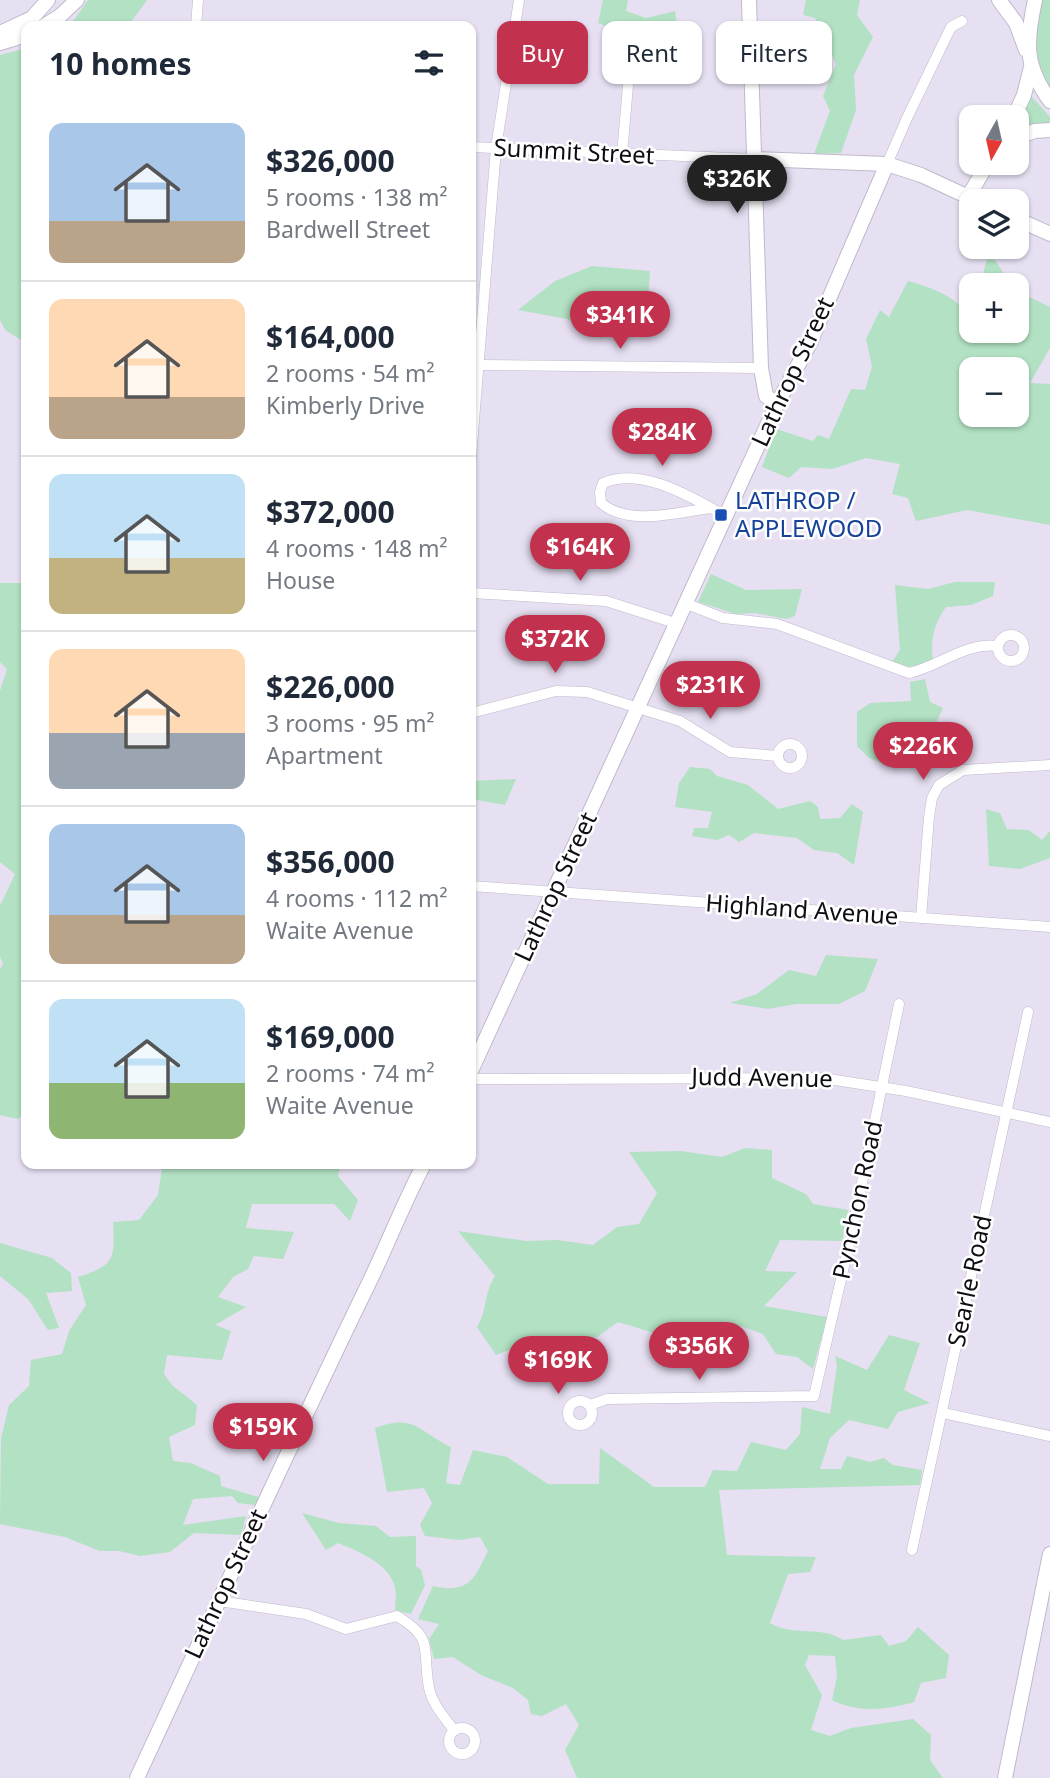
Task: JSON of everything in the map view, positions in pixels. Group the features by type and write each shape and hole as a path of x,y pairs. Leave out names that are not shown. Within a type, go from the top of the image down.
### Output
{"street":[{"path":"26,21 32,18 48,0"},
{"path":"52,21 77,0"},
{"path":"196,21 198,0"},
{"path":"476,400 496,149 519,0"},
{"path":"748,0 761,368 766,396 777,404"},
{"path":"999,0 1016,23 1038,83 1050,101"},
{"path":"1019,105 1030,62 1029,34 1035,0"},
{"name":"Lathrop Street","path":"476,1060 777,404 810,343 906,118 951,27 962,21"},
{"path":"0,33 21,23"},
{"path":"0,43 21,37"},
{"path":"622,155 628,85"},
{"path":"1029,133 1050,130"},
{"name":"Summit Street","path":"476,147 887,164 921,175 959,193"},
{"path":"1029,224 1050,234"},
{"path":"479,365 761,368"},
{"path":"710,508 660,516 615,512 601,503 600,492 605,482 619,479 668,485 726,516"},
{"path":"476,593 606,601 678,624"},
{"path":"687,604 723,618 776,624 909,673 962,651 983,645 998,646"},
{"path":"476,712 556,691 587,692 680,721 730,752 778,756"},
{"path":"921,918 929,817 932,798 939,785 963,770 1050,765"},
{"name":"Highland Avenue","path":"476,886 1050,927"},
{"name":"Pynchon Road","path":"590,1405 607,1399 814,1396 852,1236 899,1004"},
{"name":"Searle Road","path":"912,1550 1028,1012"},
{"name":"Judd Avenue","path":"476,1079 802,1076 882,1086 1050,1122"},
{"name":"Lathrop Street","path":"137,1778 304,1414 422,1169"},
{"path":"943,1413 1050,1436"},
{"path":"1005,1778 1044,1613 1050,1554"},
{"path":"219,1601 306,1614 346,1629 397,1616 415,1627 425,1642 428,1683 435,1707 454,1730"}],"green space":[{"path":"88,0 147,0 132,21 74,20"},
{"path":"603,0 628,0 626,11 646,18 675,11 676,21 602,21 602,25 598,23"},
{"path":"806,0 860,0 857,15 873,37 854,75 856,110 841,153 814,154 830,111 823,96 828,84 832,84 836,64 832,55 832,21 816,21 815,18 803,15"},
{"path":"1042,0 1050,0 1050,88 1039,67 1036,46"},
{"path":"21,49 21,340 5,330 0,320 0,55"},
{"path":"1031,96 1050,117 1050,126 1029,130 1029,105 1026,105"},
{"path":"987,259 995,260 1003,273 983,273"},
{"path":"592,266 650,271 648,305 613,316 602,339 567,319 518,310 555,281"},
{"path":"908,281 928,287 959,304 959,343 1029,343 1029,297 1050,307 1050,348 1030,383 1050,384 1050,525 967,510 916,521 908,498 892,494 900,464 866,458 832,469 801,467 789,478 762,467 776,429 813,441 818,435 829,439 851,389 865,390 872,367 866,339 880,310 889,317"},
{"path":"711,574 746,590 802,589 795,616 786,619 755,613 736,614 698,602"},
{"path":"955,582 995,582 993,596 971,605 946,607 934,632 933,659 913,668 892,662 900,650 895,585 928,589"},
{"path":"0,583 21,583 21,1116 18,1119 0,1115 0,969 3,964 0,957 0,906 15,874 0,862 0,691 7,669 0,662"},
{"path":"925,679 930,702 943,708 935,725 887,744 901,764 896,769 869,758 857,746 857,712 870,703 911,701 910,682"},
{"path":"690,767 710,769 717,776 748,785 778,809 810,801 818,807 820,819 840,818 852,804 863,812 854,865 837,853 814,850 797,838 754,833 739,842 729,835 717,840 692,836 694,828 708,828 712,812 675,807 679,783"},
{"path":"516,779 505,805 476,800 476,781"},
{"path":"986,809 1000,813 1007,829 1029,830 1042,840 1050,831 1050,858 1020,869 989,866"},
{"path":"826,955 878,959 865,991 839,1004 796,1004 768,1009 730,1003 757,994 789,970 816,976"},
{"path":"745,1148 772,1150 772,1178 806,1194 813,1204 848,1210 842,1241 780,1240 765,1271 797,1272 764,1306 827,1317 813,1369 797,1357 776,1354 763,1334 738,1325 740,1363 706,1358 702,1339 671,1338 618,1322 597,1337 537,1339 496,1355 477,1327 495,1276 458,1231 526,1241 557,1240 593,1245 617,1227 639,1224 657,1193 629,1152 681,1151 722,1157"},
{"path":"162,1169 340,1169 338,1176 358,1200 350,1221 334,1204 252,1204 246,1228 294,1232 283,1259 254,1256 248,1269 233,1277 218,1297 246,1307 215,1325 231,1331 222,1360 167,1355 164,1374 172,1385 197,1405 195,1425 169,1437 173,1461 191,1463 220,1476 221,1486 259,1497 255,1505 238,1503 232,1496 193,1499 183,1525 246,1516 241,1535 194,1533 170,1552 140,1556 119,1551 100,1551 65,1537 0,1524 1,1439 9,1405 29,1386 31,1360 62,1354 69,1331 86,1305 78,1277 99,1269 110,1259 114,1245 113,1222 139,1220 158,1195"},
{"path":"0,1243 52,1258 71,1273 72,1291 46,1293 59,1328 48,1330 28,1299 0,1276"},
{"path":"889,1335 920,1343 904,1390 930,1403 898,1412 888,1429 849,1420 830,1438 820,1469 841,1469 847,1456 870,1462 884,1458 893,1465 922,1470 920,1485 719,1490 727,1555 816,1557 810,1572 788,1574 770,1623 788,1629 826,1633 843,1640 881,1635 889,1646 906,1641 918,1627 949,1655 946,1678 921,1683 914,1702 883,1708 852,1707 832,1700 837,1677 835,1656 809,1655 805,1665 822,1695 811,1730 830,1736 851,1728 913,1719 931,1735 930,1760 943,1778 577,1778 565,1750 579,1725 566,1704 542,1716 531,1714 528,1700 513,1688 481,1675 453,1657 434,1659 429,1639 439,1624 418,1619 433,1586 462,1586 474,1577 488,1551 480,1537 459,1540 425,1536 420,1525 432,1503 424,1488 387,1492 375,1428 399,1422 408,1423 451,1447 446,1483 460,1485 473,1450 507,1457 548,1484 599,1484 600,1448 654,1487 705,1487 713,1470 737,1471 751,1442 786,1450 800,1434 802,1407 830,1414 837,1365 835,1356 867,1370"},
{"path":"302,1513 339,1523 376,1526 390,1537 416,1536 416,1566 421,1570 425,1585 411,1614 395,1610 395,1587 387,1571 364,1555 338,1543 326,1550"}],"place":[{"name":"LATHROP / APPLEWOOD","path":"721,515"}]}
